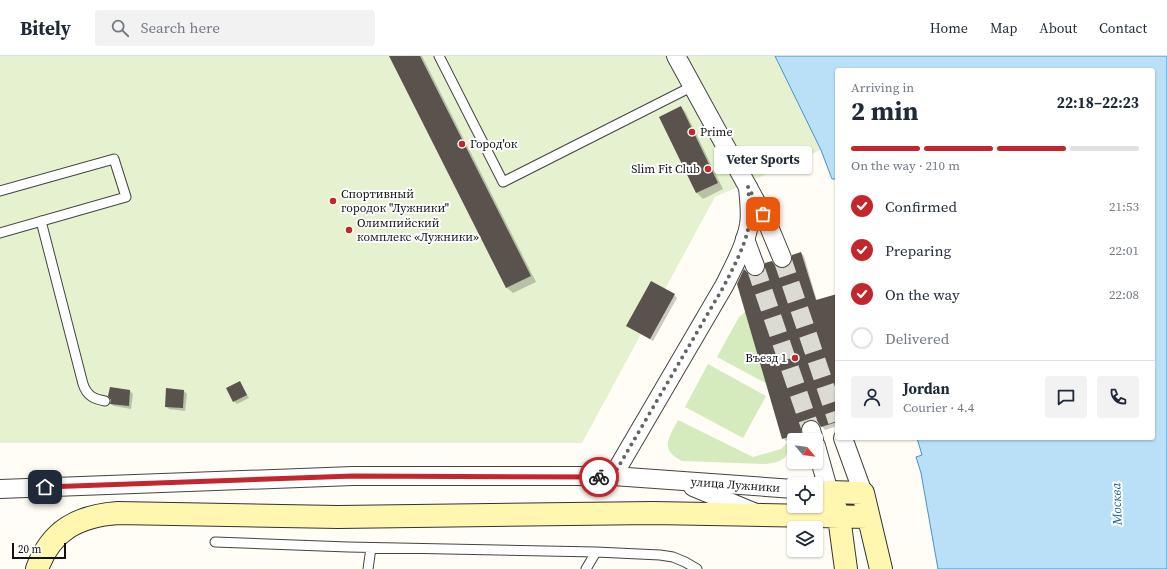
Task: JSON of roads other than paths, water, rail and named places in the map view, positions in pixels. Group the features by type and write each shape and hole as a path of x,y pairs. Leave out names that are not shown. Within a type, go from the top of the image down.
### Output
{"main road":[{"path":"823,491 863,493 881,569"},
{"path":"823,491 839,517 846,569"},
{"path":"37,569 46,549 54,538 64,530 80,521 102,514 118,513 338,517 653,513 839,517 868,516"}],"street":[{"path":"676,56 767,222 782,258"},
{"path":"613,476 724,286 738,257 749,224 750,207 748,187"},
{"path":"745,239 755,266"},
{"path":"844,440 863,493"},
{"name":"улица Лужники","path":"0,489 353,476 613,476 787,489"},
{"name":"улица Лужники","path":"678,481 762,515"}],"lane":[{"path":"439,56 503,182 693,86"},
{"path":"0,191 114,160 126,197 0,232"},
{"path":"41,221 85,390 94,399 105,401"},
{"path":"215,542 371,548 596,552 660,555 685,562 697,569"},
{"path":"368,569 371,548"},
{"path":"586,569 596,552"}],"water":[{"name":"Москва","path":"775,56 1167,56 1167,569 938,569 921,473 916,457 922,455 918,440 1155,440 1155,68 835,68 835,179 832,179 821,150"}],"tunnel":[{"path":"782,258 835,415"},
{"path":"755,266 811,430"}],"place":[{"name":"Prime","path":"692,132"},
{"name":"Город'ок","path":"462,144"},
{"name":"Slim Fit Club","path":"708,169"},
{"name":"Спортивный городок \"Лужники\"","path":"333,201"},
{"name":"Veter Sports","path":"763,214"},
{"name":"Олимпийский комплекс «Лужники»","path":"349,230"},
{"name":"Въезд 1","path":"795,358"}]}
